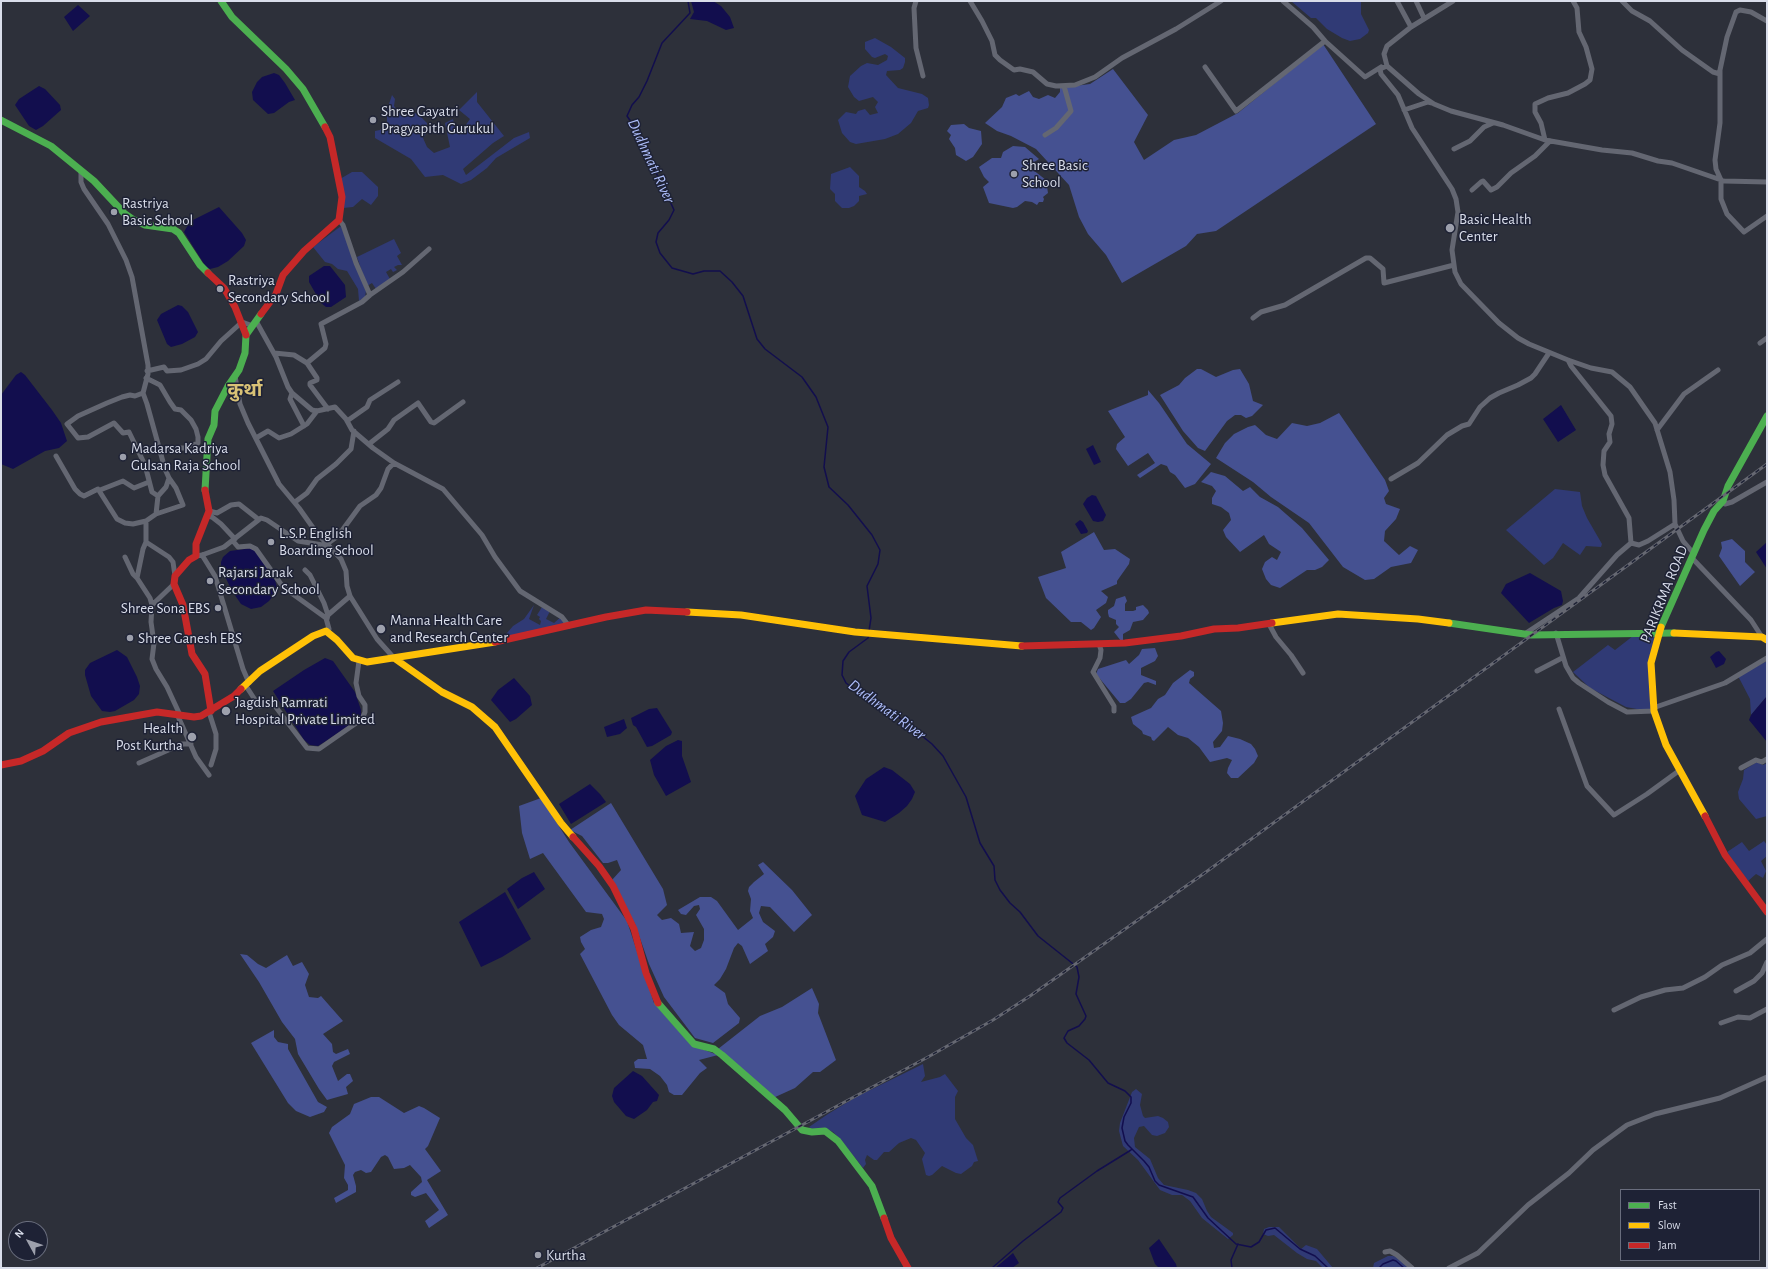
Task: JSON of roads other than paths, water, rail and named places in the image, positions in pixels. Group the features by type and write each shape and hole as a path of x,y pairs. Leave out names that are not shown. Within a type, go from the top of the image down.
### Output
{"street":[{"path":"221,1 232,18 276,58 303,89 328,130 342,197 339,220 304,251 283,275 276,294 246,334"},
{"path":"916,1 914,8 916,48 924,76"},
{"path":"970,1 992,41 995,55 1014,70 1020,69 1033,72 1050,86 1075,85 1095,77 1122,58 1176,29 1221,1"},
{"path":"1283,1 1365,77 1384,67"},
{"path":"1397,1 1411,28"},
{"path":"1416,1 1424,18"},
{"path":"1453,1 1424,18 1387,46 1384,54 1384,67 1381,74 1398,96 1412,128 1452,189 1456,199 1458,212 1452,250 1458,278 1464,289 1500,324 1518,338 1549,353 1568,360 1591,368 1607,370 1618,375 1630,387 1655,423 1670,472 1674,500 1675,524 1683,541 1693,556 1752,620 1765,638"},
{"path":"1547,140 1542,123 1535,112 1535,104 1548,98 1568,93 1590,80 1592,69 1586,47 1579,32 1577,8 1573,1"},
{"path":"1622,1 1632,11 1650,21 1682,50 1715,73 1720,74"},
{"path":"1767,21 1743,10 1736,12 1727,37 1720,74 1720,123 1715,160 1716,169 1720,180 1721,199 1727,214 1744,232 1767,216"},
{"path":"1205,67 1236,111 1325,41"},
{"path":"1384,67 1434,104"},
{"path":"1045,135 1056,128 1071,111 1064,86"},
{"path":"1404,110 1428,102 1451,111 1547,140 1602,150 1632,153 1658,161 1672,163 1720,180 1767,182"},
{"path":"1,120 52,146 81,172 94,180 124,213 134,220 145,225 173,230 179,233 200,265 224,288 242,322 246,334 244,353 239,370 228,386 215,411 214,425 208,439 205,491 209,513 221,524 238,547 250,546 256,549 283,587 292,595 302,599 328,617"},
{"path":"1454,149 1470,141 1484,127 1494,123"},
{"path":"1472,190 1483,181 1491,190 1497,187 1511,173 1535,156 1547,140"},
{"path":"81,172 81,182 84,189 108,224 126,260 132,277 146,355 147,371 143,393 165,469 176,488 183,505 166,512 156,514 146,521 133,524 125,523 117,519 100,490"},
{"path":"339,220 344,225 356,263 370,295"},
{"path":"307,362 325,348 326,344 321,324 362,302 403,272 429,249"},
{"path":"1253,318 1261,312 1285,305 1366,258 1370,258 1383,269 1384,283 1454,265"},
{"path":"242,322 255,324 274,353 288,387 292,393 307,407 317,411 332,407 336,408 354,431 394,463 443,489 482,535 498,562 520,591 562,617 569,626"},
{"path":"147,371 164,367 167,371 181,370 198,364 206,359 242,322"},
{"path":"1760,343 1767,338"},
{"path":"274,353 294,355 307,362 317,378 317,380 310,383 310,385 328,409"},
{"path":"1391,479 1418,463 1447,435 1462,426 1469,424 1480,407 1490,398 1530,378 1535,374 1549,353"},
{"path":"1568,360 1571,366 1611,416 1612,424 1609,434 1610,442 1604,451 1603,465 1605,475 1629,518 1631,543"},
{"path":"1657,430 1684,394 1718,370"},
{"path":"235,376 240,404 279,484 295,502 312,527 329,545 344,565 350,596 377,639 394,658 442,692 472,707 495,727 558,818 574,839 600,866 613,886 636,935 646,973 656,1001 694,1044 714,1049 722,1055 785,1110 802,1130 812,1132 825,1130 838,1141 872,1186 891,1238 908,1268"},
{"path":"146,378 160,385 175,409 180,410 191,420 196,428 198,437 198,444 160,452"},
{"path":"347,421 367,407 370,400 398,382"},
{"path":"143,393 135,396 130,395 122,397 107,403 78,416 67,424 78,438 88,436 114,423 124,433 129,432 145,465 152,492 158,496"},
{"path":"292,393 290,399 304,426"},
{"path":"369,444 388,429 394,420 418,403 431,422 434,423 463,402"},
{"path":"256,438 268,431 278,438 291,434 311,420 317,411"},
{"name":"PARIKRMA ROAD","path":"1767,416 1728,486 1723,501 1714,511 1659,632 1651,663 1654,710 1666,745 1725,855 1767,912"},
{"path":"295,502 307,492 317,479 336,464 351,449 354,431"},
{"path":"56,456 80,494 86,495 96,488 100,490 123,481 134,488 149,482"},
{"path":"329,545 338,536 360,506 376,496 381,488 388,469 394,463"},
{"path":"156,514 158,496 166,487 169,478"},
{"path":"1723,501 1725,504 1732,502 1767,482"},
{"path":"209,513 217,513 231,505 238,504 258,519 260,518 267,520 298,541 329,545"},
{"path":"209,513 196,544 199,555 215,576 243,669 258,706 271,704 275,706 307,748 319,749 362,719 366,712 365,705 359,696 356,683 359,662"},
{"path":"175,576 189,560 199,555 224,547 258,519"},
{"path":"137,578 143,549 146,542 146,521"},
{"path":"1631,543 1639,545 1675,524"},
{"path":"146,542 169,557 173,562 175,576 174,584 183,605 192,654 205,674 210,712 216,734 216,749 211,765"},
{"path":"1526,633 1578,598 1631,543"},
{"path":"125,557 133,574 150,598 152,605 151,622 154,643 152,659 167,687 196,757 209,775"},
{"path":"1,765 21,761 43,751 69,734 101,722 157,712 194,717 210,712 234,696 260,671 313,636 329,629 328,617 314,583 310,575 305,570"},
{"path":"152,605 174,584"},
{"path":"328,617 350,596"},
{"path":"326,631 359,662 511,640 606,617 646,610 671,610 761,618 856,632 1014,645 1132,642 1338,614 1418,619 1526,633 1531,635 1659,632 1765,638"},
{"path":"1269,624 1280,642 1303,673"},
{"path":"1556,634 1562,658 1573,678 1608,702 1627,712 1654,710 1725,683 1767,658"},
{"path":"1099,644 1100,658 1093,672 1114,706 1114,711"},
{"path":"1537,671 1562,658"},
{"path":"1559,709 1587,786 1614,815 1647,794 1680,770"},
{"path":"138,762 182,744 191,744"},
{"path":"1741,768 1756,760 1762,762 1767,759"},
{"path":"1614,1010 1641,997 1665,990 1683,988 1705,977 1722,965 1750,953 1767,939"},
{"path":"1736,990 1754,981 1762,973 1764,965 1767,962"},
{"path":"1721,1024 1738,1017 1750,1018 1767,1009"},
{"path":"1449,1268 1478,1252 1528,1205 1569,1173 1593,1150 1627,1125 1655,1114 1720,1098 1767,1077"},
{"path":"1385,1252 1390,1251 1397,1255 1412,1268"}],"waterway":[{"name":"Dudhmati River","path":"688,1 690,13 662,43 647,81 627,116 645,142 652,165 674,210 669,220 658,233 656,242 660,253 672,268 693,274 704,271 720,271 732,282 743,296 757,339 765,349 802,377 816,397 828,427 824,467 829,487 848,505 872,535 880,550 878,564 867,586 871,618 869,631"},
{"name":"Dudhmati River","path":"869,635 868,638 849,652 843,661 842,675 846,683 870,701 896,715 932,744 943,756 966,797 980,843 994,866 995,880 1000,890 1010,903 1020,912 1038,936 1077,967 1079,977 1076,994 1086,1016 1079,1026 1068,1031 1064,1038 1067,1043 1089,1060 1108,1083 1125,1091 1131,1097 1131,1103 1124,1117 1122,1128 1125,1141 1149,1167 1155,1181 1159,1185 1193,1197 1208,1218 1236,1244 1251,1247 1259,1242 1266,1230 1275,1228 1300,1249 1315,1256 1328,1268"},
{"path":"992,1268 1023,1241 1061,1212 1063,1208 1058,1202 1060,1198 1097,1171 1131,1150"},
{"path":"1232,1268 1231,1260 1238,1244"},
{"name":"Dudhmati River","path":"1379,1268 1383,1264 1393,1260 1404,1268"}],"railway":[{"path":"537,1268 928,1057 993,1020 1030,996 1206,872 1767,464"}],"place":[{"name":"Shree Gayatri Pragyapith Gurukul","path":"373,120"},
{"name":"Shree Basic School","path":"1014,174"},
{"name":"Rastriya Basic School","path":"114,212"},
{"name":"Basic Health Center","path":"1450,228"},
{"name":"Rastriya Secondary School","path":"220,289"},
{"name":"Madarsa Kadriya Gulsan Raja School","path":"123,457"},
{"name":"L.S.P. English Boarding School","path":"271,542"},
{"name":"Rajarsi Janak Secondary School","path":"210,581"},
{"name":"Shree Sona EBS","path":"218,608"},
{"name":"Manna Health Care and Research Center","path":"381,629"},
{"name":"Shree Ganesh EBS","path":"130,638"},
{"name":"Jagdish Ramrati Hospital Private Limited","path":"226,711"},
{"name":"Health Post Kurtha","path":"192,737"},
{"name":"Kurtha","path":"538,1255"}],"district":[{"name":"कुर्था","path":"245,390"}]}
